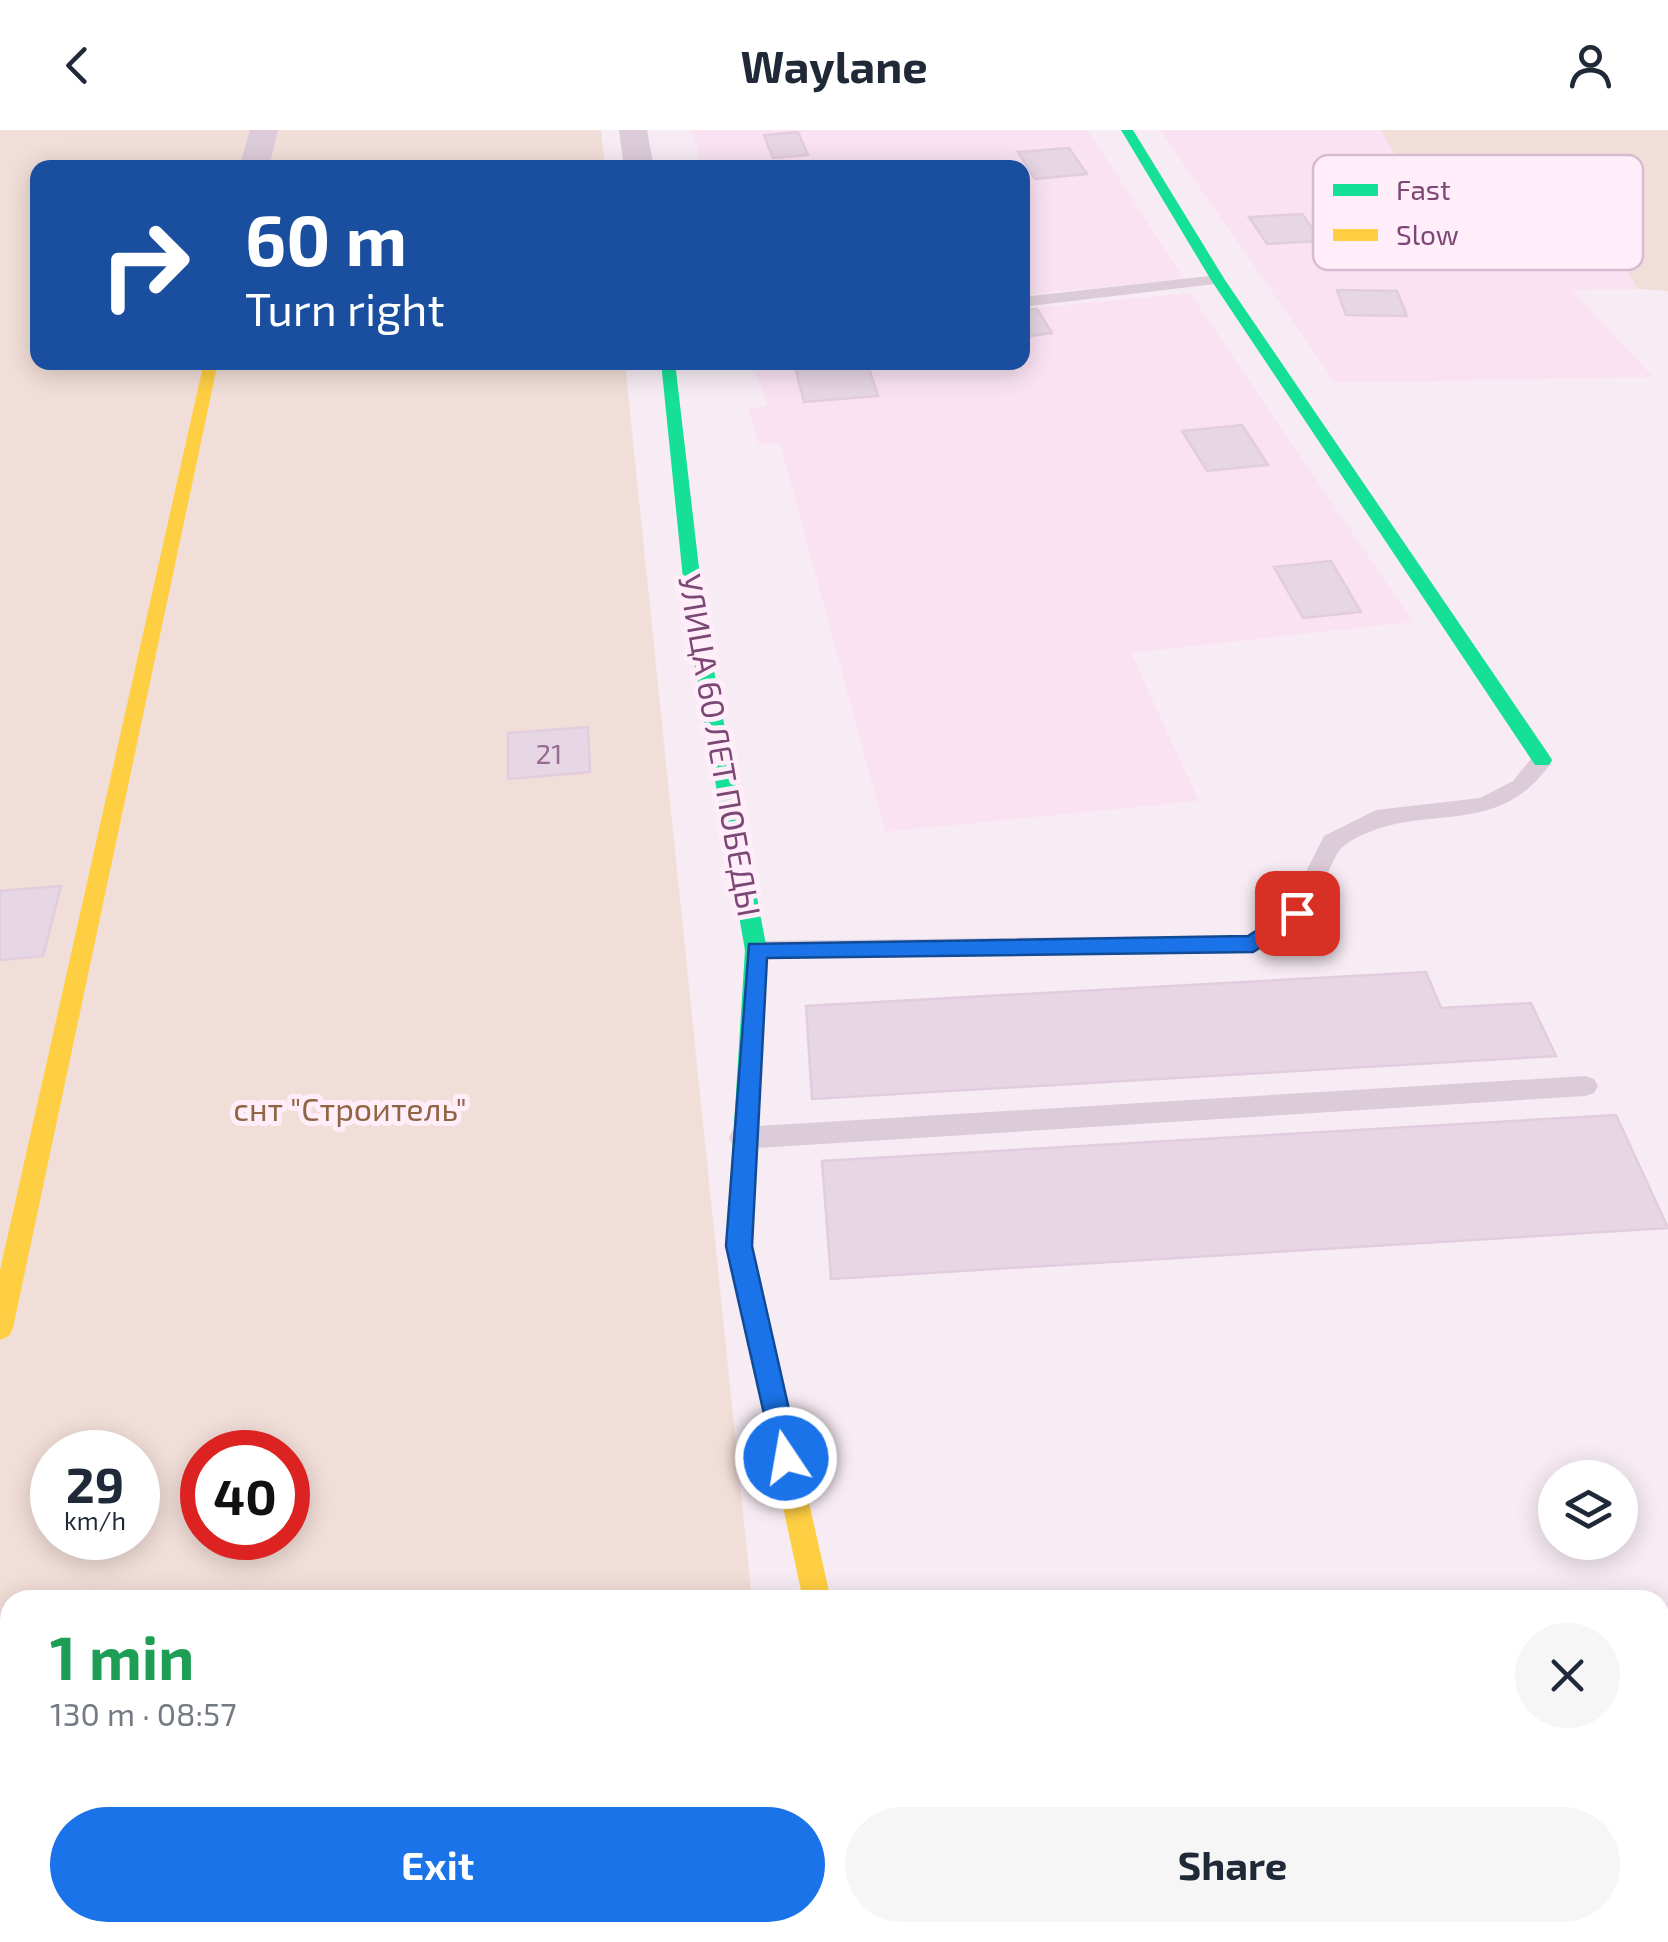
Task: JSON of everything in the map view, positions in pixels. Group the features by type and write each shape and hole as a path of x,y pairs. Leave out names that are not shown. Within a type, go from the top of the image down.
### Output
{"street":[{"path":"256,160 264,130"},
{"path":"633,130 638,160"},
{"path":"1127,130 1218,280 1542,760"},
{"path":"0,1328 209,370"},
{"name":"УЛИЦА 60 ЛЕТ ПОБЕДЫ","path":"669,370 697,628 756,950 742,1138 739,1246 815,1590"}],"lane":[{"path":"1030,301 1218,280"},
{"path":"756,950 1253,944 1297,913 1332,842 1376,818 1485,806 1521,786 1542,760"},
{"path":"742,1138 1586,1086"}],"shaded area":[{"path":"692,130 1088,130 1184,279 1030,294 1030,160 700,160"},
{"path":"1160,130 1381,130 1395,155 1313,155 1313,270 1627,270 1638,289 1572,290 1653,377 1335,383"},
{"path":"1190,293 1413,622 1131,653 1199,801 885,832 780,443 759,444 748,408 767,406 754,370 1030,370 1030,308"}],"green space":[{"name":"снт \"Строитель\"","path":"0,130 601,130 604,160 30,160 30,370 626,370 751,1590 0,1590"},
{"path":"1381,130 1668,130 1668,291 1638,289 1627,270 1643,270 1643,155 1395,155"}],"building":[{"path":"798,132 808,155 773,158 764,135"},
{"path":"1069,148 1087,174 1035,179 1030,160 1023,160 1018,152"},
{"path":"1302,214 1313,230 1313,241 1267,244 1249,217"},
{"path":"1337,290 1397,291 1407,316 1346,315"},
{"path":"1030,309 1037,309 1052,333 1030,336"},
{"path":"796,370 870,370 878,396 804,402"},
{"path":"1242,425 1268,465 1207,471 1182,431"},
{"path":"1331,561 1361,612 1303,618 1274,567"},
{"path":"588,727 590,772 508,779 508,733"},
{"path":"61,886 43,956 0,960 0,891"},
{"path":"1426,972 1441,1008 1531,1003 1556,1056 812,1099 806,1006"},
{"path":"1616,1115 1668,1228 831,1279 822,1161"}],"traffic: fast":[{"path":"1127,130 1218,280 1542,760"},
{"path":"669,370 697,628 756,950 740,1220"}],"traffic: slow":[{"path":"0,1328 209,370"},
{"path":"740,1220 739,1246 815,1590"}],"route":[{"path":"786,1458 739,1246 742,1138 756,950 1253,944 1297,913"}]}
